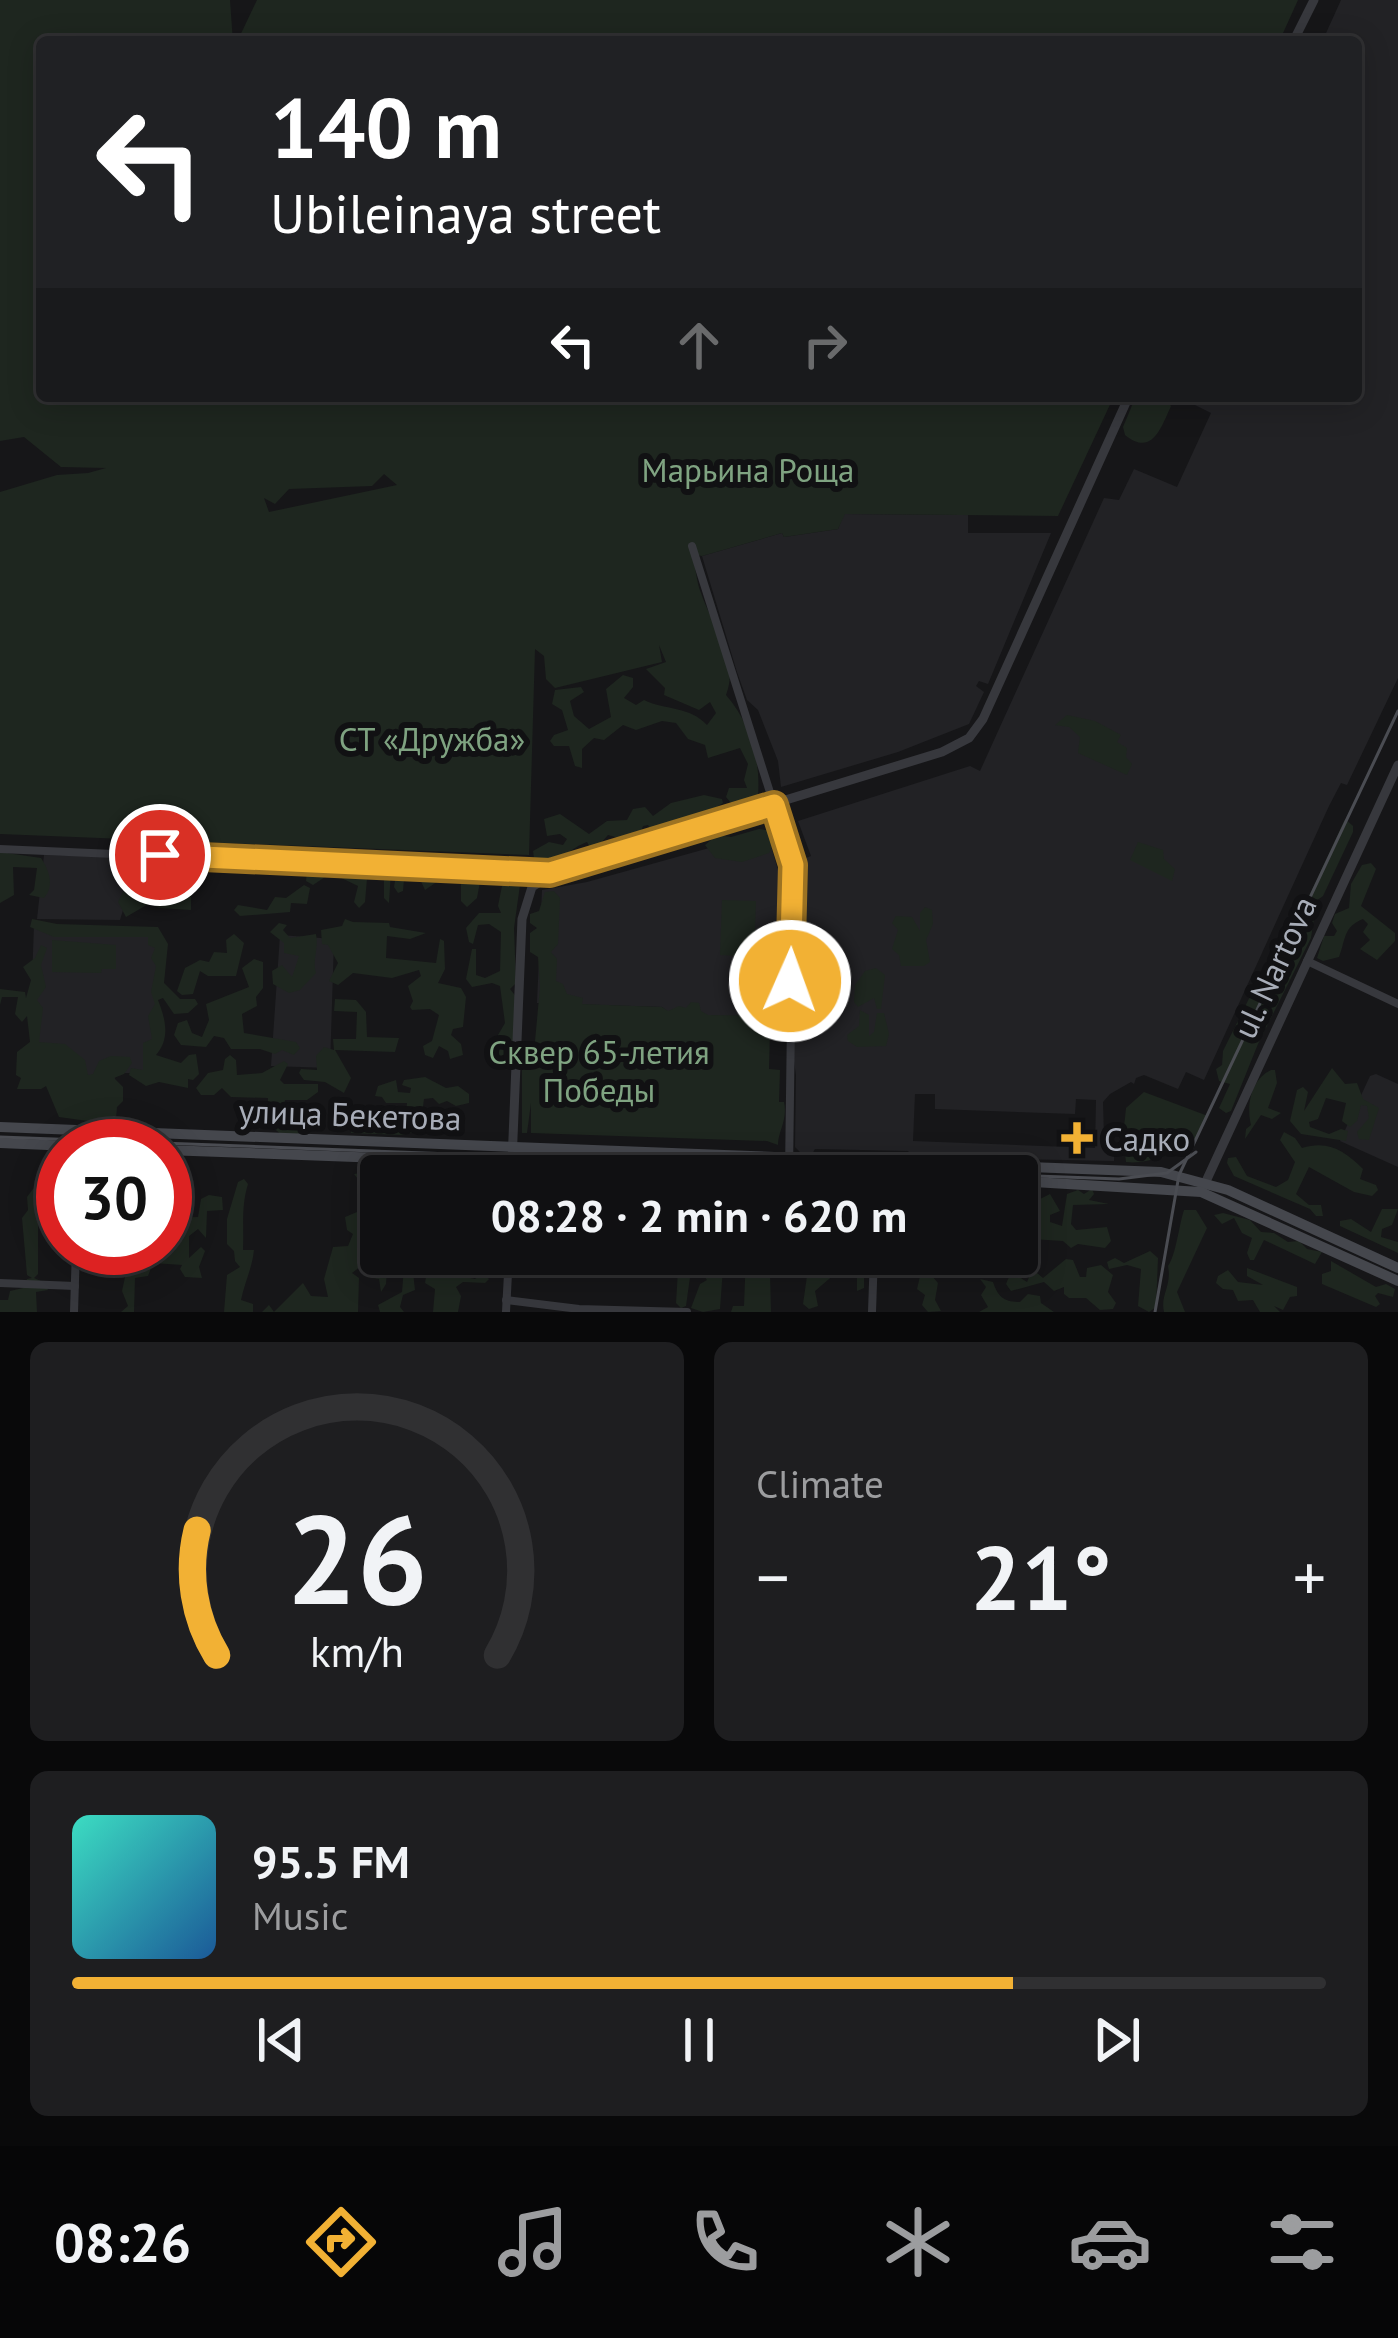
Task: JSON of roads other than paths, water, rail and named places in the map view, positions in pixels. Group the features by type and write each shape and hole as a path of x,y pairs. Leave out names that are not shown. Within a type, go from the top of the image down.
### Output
{"main road":[{"name":"улица Бекетова","path":"0,1127 36,1128"},
{"name":"улица Бекетова","path":"192,1134 713,1155"},
{"path":"0,1143 36,1144"},
{"name":"улица Бекетова","path":"192,1151 360,1161"},
{"name":"улица Бекетова","path":"1038,1167 1157,1172 1203,1186 1398,1268"},
{"name":"улица Бекетова","path":"1038,1182 1203,1186 1398,1281"}],"street":[{"path":"1296,36 1314,0"},
{"path":"0,849 550,873 959,745 983,719 1126,402"},
{"path":"692,546 793,865 789,1155"},
{"name":"ul. Nartova","path":"1203,1186 1398,765"},
{"path":"512,1155 524,903 532,887 550,873"},
{"path":"1307,961 1398,1004"},
{"path":"74,1312 75,1275"},
{"path":"506,1312 508,1275"},
{"path":"872,1312 873,1275"},
{"path":"0,1283 75,1286"},
{"path":"506,1300 579,1309 686,1312"}],"tram line":[{"path":"1155,1312 1179,1175 1398,711"},
{"path":"0,1137 1119,1179 1167,1173 1196,1152"}],"place":[{"name":"Садко","path":"1077,1138"}],"park label":[{"name":"Марьина Роща","path":"748,469"},
{"name":"СТ «Дружба»","path":"432,738"},
{"name":"Сквер 65-летия Победы","path":"599,1070"}]}
